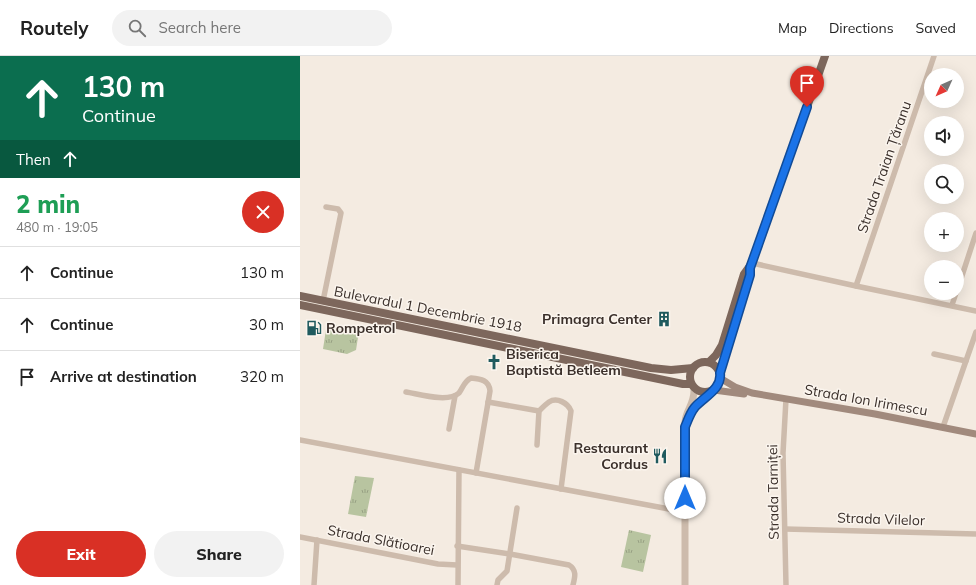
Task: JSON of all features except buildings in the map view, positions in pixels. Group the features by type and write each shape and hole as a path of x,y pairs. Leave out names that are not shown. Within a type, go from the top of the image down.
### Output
{"main road":[{"path":"751,266 744,274 722,345 716,355 709,362 701,363 693,368 690,376 692,386 701,392 713,391 718,387 750,275 751,266 825,56"},
{"name":"Bulevardul 1 Decembrie 1918","path":"300,296 651,368 671,370 693,368"},
{"name":"Bulevardul 1 Decembrie 1918","path":"300,305 692,386"},
{"path":"709,362 714,365 720,376"},
{"name":"Strada Ion Irimescu","path":"720,376 735,387 752,393 976,434"},
{"name":"Strada Ion Irimescu","path":"713,391 744,394 752,393"}],"street":[{"name":"Strada Traian Țăranu","path":"856,286 934,56"},
{"path":"323,301 341,213 338,209 326,207"},
{"path":"964,270 976,233"},
{"path":"751,266 976,311"},
{"path":"952,305 954,300"},
{"path":"943,427 976,332"},
{"path":"934,354 966,361"},
{"path":"448,429 455,396 466,382 471,378 474,378 489,384 490,391 476,473"},
{"path":"685,585 685,419 694,400 692,386"},
{"path":"685,427 688,418 694,409 713,391"},
{"path":"406,392 442,398 455,396"},
{"name":"Strada Tarniței","path":"786,399 783,454 786,585"},
{"path":"537,444 539,411 553,400 567,404 571,411 561,489"},
{"path":"488,402 539,411"},
{"path":"300,440 685,512"},
{"path":"458,585 457,546 459,470"},
{"path":"497,585 498,580 507,571 517,508"},
{"name":"Strada Vilelor","path":"785,528 976,534"},
{"name":"Strada Slătioarei","path":"300,537 438,564 457,565"},
{"path":"314,585 317,540"},
{"path":"457,546 566,564 572,567 575,572 573,585"}],"green space":[{"path":"327,323 359,331 356,350 347,354 323,349"},
{"path":"355,476 374,478 366,517 348,514"},
{"path":"629,530 651,535 643,572 621,567"}],"place":[{"name":"Primagra Center","path":"664,319"},
{"name":"Rompetrol","path":"314,328"},
{"name":"Biserica Baptistă Betleem","path":"494,362"},
{"name":"Restaurant Cordus","path":"660,456"}],"route":[{"path":"685,498 685,427 688,418 694,409 705,397 718,387 720,383 720,373 750,275 750,268 807,107"}]}
